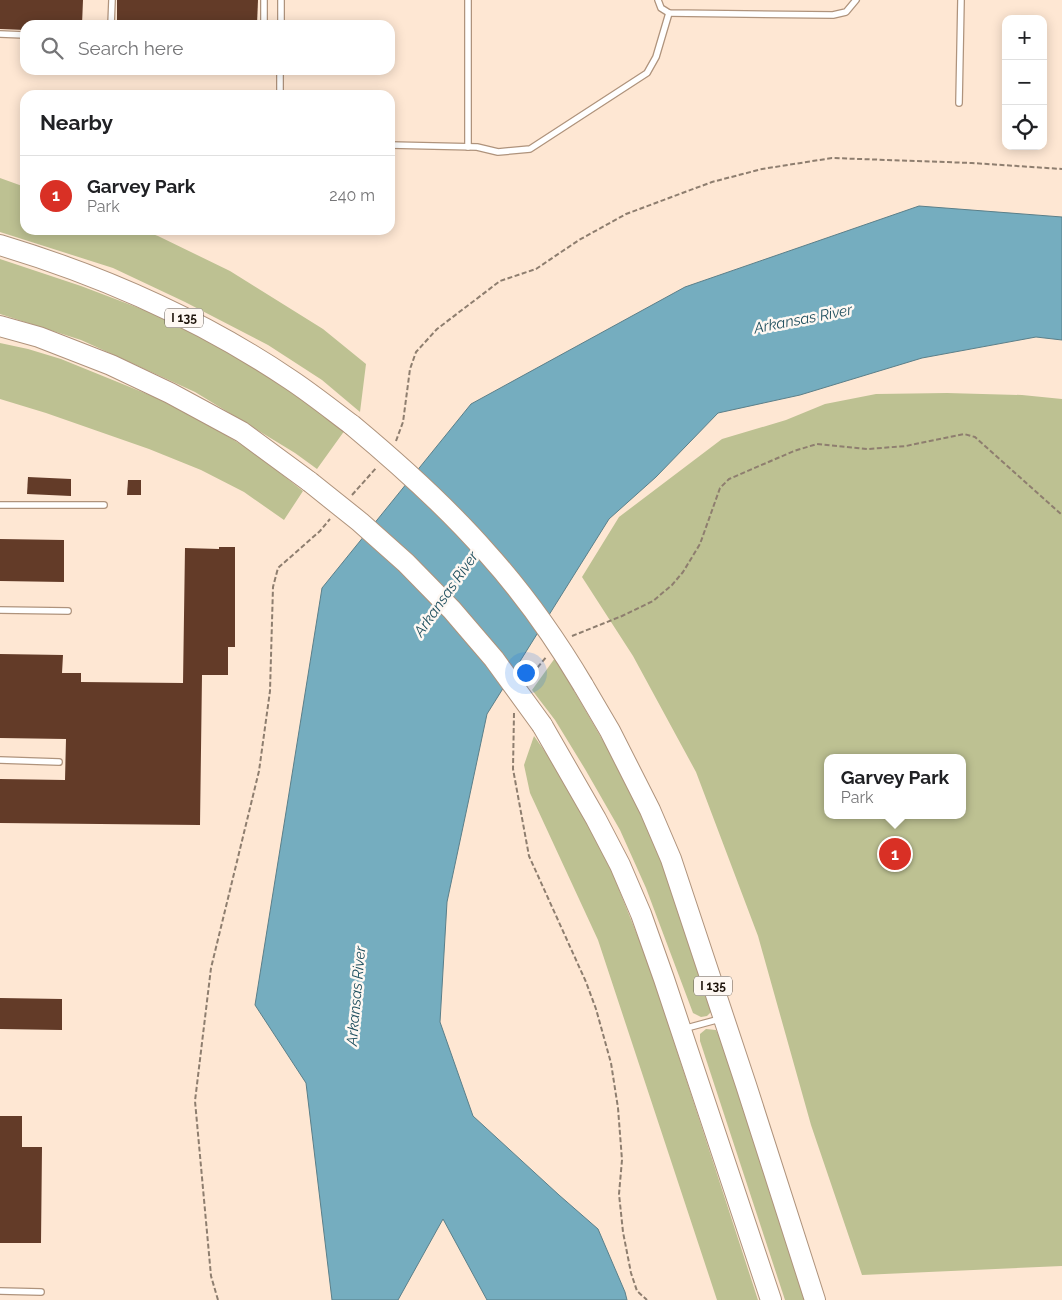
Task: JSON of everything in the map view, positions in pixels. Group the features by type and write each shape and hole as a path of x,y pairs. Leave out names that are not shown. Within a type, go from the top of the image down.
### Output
{"highway":[{"name":"I 135","path":"0,245 89,275 162,307 249,354 292,380 352,424 401,466 488,553 525,599 551,634 610,731 654,818 671,859 815,1300"},
{"path":"0,326 38,337 111,365 170,393 242,432 310,482 360,522 406,563 445,603 494,659 542,725 596,818 620,865 641,914 771,1300"}],"lane":[{"path":"111,20 112,0"},
{"path":"264,0 264,20"},
{"path":"281,0 281,20"},
{"path":"468,0 468,147"},
{"path":"658,0 660,8 669,14 833,15 846,12 856,0"},
{"path":"959,103 961,0"},
{"path":"395,146 477,147 498,152 530,149 647,73 656,57 669,14"},
{"path":"0,34 20,35"},
{"path":"280,75 280,90"},
{"path":"0,505 104,505"},
{"path":"0,610 68,611"},
{"path":"0,760 59,762"},
{"path":"681,1030 724,1018"},
{"path":"0,1291 40,1292"}],"path":[{"path":"396,442 403,422 410,369 416,352 437,329 500,281 536,269 578,240 626,214 712,182 762,169 832,158 972,163 1062,170"},
{"path":"567,639 574,634 622,616 653,601 672,585 683,572 700,544 720,488 729,479 794,451 817,444 868,448 906,446 964,434 969,435 975,437 1062,515"},
{"path":"350,497 380,463"},
{"path":"218,1300 211,1276 195,1102 211,968 259,771 270,691 273,587 278,568 320,531 332,517"},
{"path":"525,683 547,656"},
{"path":"514,706 513,769 529,856 586,982 596,1009 611,1063 618,1108 622,1160 619,1194 623,1232 637,1291 647,1300"}],"green space":[{"path":"0,178 20,185 20,235 155,235 230,271 323,329 366,364 360,412 322,380 268,345 185,302 113,268 0,232"},
{"path":"0,259 81,286 160,316 232,354 278,382 345,430 317,469 295,453 195,392 81,340 0,314"},
{"path":"0,343 61,359 157,398 214,428 252,451 303,491 284,520 244,492 201,470 149,449 0,399"},
{"path":"876,394 1022,395 1062,399 1062,1266 862,1275 811,1125 758,936 696,772 633,656 582,577 619,517 722,439 786,420 825,404"},
{"path":"555,658 631,789 658,845 711,1004 711,1012 707,1016 701,1017 693,1013 646,888 620,830 555,720 532,690"},
{"path":"534,736 563,777 610,867 648,962 758,1300 717,1300 598,940 530,793 524,765"},
{"path":"706,1029 716,1030 721,1040 807,1300 785,1300 700,1041 700,1034"}],"water":[{"name":"Arkansas River","path":"919,206 1062,217 1062,340 1036,337 922,358 800,395 718,413 656,477 609,519 487,714 447,902 440,1022 473,1116 598,1229 627,1300 487,1300 443,1219 398,1300 332,1300 306,1083 255,1005 322,588 471,404 685,287"}],"building":[{"path":"0,0 83,0 82,20 20,20 20,30 0,29"},
{"path":"117,0 258,0 257,20 117,20"},
{"path":"28,477 71,479 71,496 27,494"},
{"path":"128,480 141,480 141,495 127,495"},
{"path":"0,539 64,540 64,582 0,581"},
{"path":"219,547 235,547 235,647 228,647 228,675 202,675 200,825 0,823 0,779 65,780 66,739 0,738 0,654 63,655 62,673 81,673 81,682 183,683 185,548 219,549"},
{"path":"0,998 62,999 62,1030 0,1029"},
{"path":"0,1116 22,1116 22,1147 42,1147 41,1243 0,1243"}],"place":[{"name":"Garvey Park","path":"895,854"}]}
